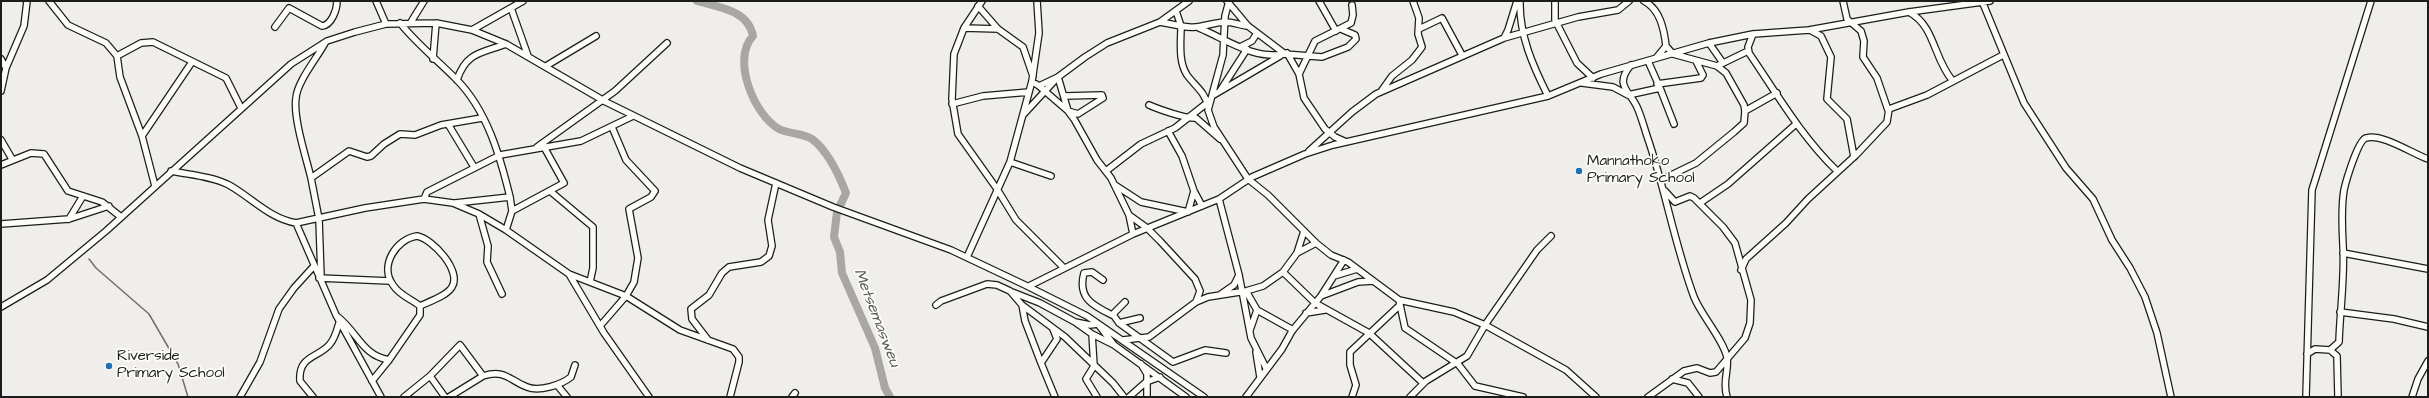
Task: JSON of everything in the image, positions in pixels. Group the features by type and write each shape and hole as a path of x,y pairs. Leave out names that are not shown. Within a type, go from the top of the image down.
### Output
{"street":[{"path":"1,91 6,68 24,26 27,3 20,1"},
{"path":"49,1 68,25 106,42 117,56 120,77 142,136 156,186"},
{"path":"275,27 289,8 322,26 326,26 330,23 336,1"},
{"path":"376,1 386,24"},
{"path":"411,22 424,1"},
{"path":"472,30 524,1"},
{"path":"967,257 977,239 997,189 1010,162 1033,80 1039,33 1037,1"},
{"path":"1039,86 1058,77 1099,48 1160,22 1189,1"},
{"path":"1160,22 1199,28 1216,35 1223,41 1274,56 1286,53 1322,57 1352,45 1356,39 1355,35 1339,30 1319,1"},
{"path":"1379,92 1392,76 1421,50 1418,29 1419,18 1413,1"},
{"path":"1504,38 1508,30 1516,1"},
{"path":"1520,1 1522,34 1548,96"},
{"path":"1555,1 1554,16 1557,23 1577,63 1593,78"},
{"path":"1305,154 1330,134 1352,112 1379,92 1504,38 1578,17 1618,10 1629,1"},
{"path":"1644,1 1651,5 1657,13 1666,46 1673,54 1717,66 1726,73 1742,100 1745,111 1744,123 1734,132 1696,163 1661,180"},
{"path":"1837,25 1844,14 1843,1"},
{"path":"1982,1 2024,103 2066,168 2093,199 2112,240 2145,297 2157,333 2171,397"},
{"path":"1029,286 1133,234 1219,199 1248,180 1305,154 1347,142 1548,96 1631,65 1709,43 1753,34 1809,30 1909,12 1990,1"},
{"path":"2306,397 2312,190 2371,1"},
{"path":"1106,171 1141,144 1189,119 1208,104 1212,96 1223,55 1223,41 1228,2"},
{"path":"1228,2 1248,26 1257,34 1286,53 1299,74 1304,98 1330,134 1347,142"},
{"path":"1064,268 1016,220 997,189 961,140 956,128 952,104 953,60 964,28 980,3 998,29 1023,47 1033,80 1068,111 1078,114 1103,98 1102,96 1065,96"},
{"path":"1299,74 1315,41 1350,23 1353,15 1352,5"},
{"path":"511,8 528,56"},
{"path":"1176,11 1181,26 1181,58 1184,69 1203,92 1208,104 1210,119 1248,180 1262,190 1304,232 1331,255 1344,260 1399,302 1454,312 1485,325 1566,370 1596,397"},
{"path":"1909,12 1924,23 1939,62 1952,80"},
{"path":"1741,270 1746,259 1786,223 1837,171 1854,157 1889,120 1888,110 1878,80 1863,57 1864,41 1861,31 1844,14"},
{"path":"1418,29 1442,18 1462,55"},
{"path":"1,307 47,280 156,186 290,64 327,41 386,24 411,22 436,23 472,30 506,44 602,100 633,116 776,183 843,211 923,239 967,257 1029,286 1098,324 1204,397"},
{"path":"1199,28 1225,22 1248,26"},
{"path":"400,23 433,59 457,80 482,118 500,155 510,197 512,211 506,230"},
{"path":"433,59 436,23"},
{"path":"964,28 998,29"},
{"path":"1809,30 1821,36 1831,57 1827,99 1847,118 1854,157"},
{"path":"1240,47 1252,41 1257,34"},
{"path":"1717,66 1748,51 1753,34"},
{"path":"546,66 596,36"},
{"path":"320,277 319,219 311,178 303,149 296,98 300,85 327,41"},
{"path":"117,56 147,42 152,42 226,78 241,108"},
{"path":"535,148 568,126 629,80 667,43"},
{"path":"1709,43 1723,63"},
{"path":"457,80 461,67 468,58 506,44"},
{"path":"1651,60 1666,46"},
{"path":"1218,93 1247,49"},
{"path":"1748,51 1796,124 1820,154 1837,171"},
{"path":"1212,96 1286,53"},
{"path":"1888,110 1927,95 1952,80 2003,55"},
{"path":"1,59 6,68"},
{"path":"1651,60 1658,86 1674,124"},
{"path":"1628,96 1658,86 1700,78 1703,75 1696,61"},
{"path":"142,136 192,62"},
{"path":"1628,96 1623,78 1631,65"},
{"path":"1023,115 1058,77"},
{"path":"1058,77 1065,96 1068,111 1097,160 1115,184 1128,215 1133,234"},
{"path":"1582,83 1613,88 1628,96 1637,106 1665,191 1668,215 1694,297 1727,358 1724,384 1727,397"},
{"path":"952,104 983,96 1029,92"},
{"path":"1745,111 1776,93"},
{"path":"1149,104 1161,111 1180,114 1189,119 1196,118 1223,141"},
{"path":"424,199 427,192 500,155 581,141 633,116"},
{"path":"311,178 344,152 349,151 367,157 371,156 384,144 400,134 415,135 448,124 482,118"},
{"path":"448,124 474,168"},
{"path":"1700,203 1728,184 1796,124"},
{"path":"600,326 626,296 634,282 638,258 629,209 651,197 655,191 626,160 612,127"},
{"path":"1168,131 1182,156 1194,191 1202,206"},
{"path":"2330,350 2339,342 2344,190 2357,148 2362,140 2368,138 2396,144 2428,159"},
{"path":"1,140 12,159"},
{"path":"512,211 561,186 564,180 544,147"},
{"path":"1,165 31,152 44,154 50,160 64,187 109,206 121,217"},
{"path":"1010,162 1051,176"},
{"path":"171,171 216,179 230,186 262,210 296,223 365,208 424,199 453,204 479,214 506,230 569,274 626,296 680,330 733,349 739,357 730,397"},
{"path":"709,340 692,319 691,309 709,295 722,273 729,267 761,262 769,256 772,246 768,220 776,183"},
{"path":"1115,184 1141,202 1188,212"},
{"path":"550,191 593,227 593,268 590,282"},
{"path":"1188,212 1192,204 1194,191"},
{"path":"1648,397 1666,386 1680,373 1693,369 1714,373 1745,338 1750,323 1752,300 1741,270 1735,243 1700,203 1690,196 1676,202 1665,191"},
{"path":"69,219 83,196"},
{"path":"453,204 510,197"},
{"path":"1219,199 1239,275 1245,292 1250,331 1256,349 1266,368"},
{"path":"1,224 69,219 109,206"},
{"path":"479,214 488,246 487,262 502,294"},
{"path":"1128,215 1147,228 1195,280 1200,291 1196,302"},
{"path":"296,223 336,315 380,396"},
{"path":"1123,340 1144,339 1152,335 1196,302 1219,295 1245,292 1263,286 1283,272 1297,253 1304,232"},
{"path":"417,236 431,242 444,256 454,276 454,282 450,290 420,306 400,293 390,281 389,273 392,254 401,240 417,236"},
{"path":"1410,397 1423,383 1458,364 1467,356 1485,325 1537,250 1551,236"},
{"path":"1297,253 1316,243"},
{"path":"2343,253 2428,269"},
{"path":"1246,397 1293,330 1321,296 1344,260"},
{"path":"240,397 260,362 279,309 294,288 314,266"},
{"path":"1334,276 1357,269"},
{"path":"1103,280 1092,272 1084,273 1082,283 1086,297 1094,307 1114,316 1119,323 1144,339 1173,362 1205,350 1226,353"},
{"path":"1283,272 1325,310 1369,333 1423,383"},
{"path":"569,274 600,326 648,397"},
{"path":"1219,295 1234,285 1239,275"},
{"path":"320,277 390,281"},
{"path":"1321,296 1358,282 1373,282"},
{"path":"936,305 987,284 997,285 1040,303 1075,322 1092,334 1114,345 1140,362 1186,397"},
{"path":"1010,291 1022,305 1065,337 1124,397"},
{"path":"1245,292 1257,310 1293,330"},
{"path":"1114,316 1114,313 1125,302"},
{"path":"1352,397 1356,385 1350,365 1350,352 1399,302"},
{"path":"1399,302 1405,328 1458,364 1475,386 1523,397"},
{"path":"1022,305 1025,321 1055,397"},
{"path":"372,381 417,322 420,315 420,306"},
{"path":"1250,331 1257,310"},
{"path":"1306,313 1325,310"},
{"path":"2340,312 2394,319 2428,327"},
{"path":"336,315 352,330 371,354 389,360"},
{"path":"1119,323 1140,318"},
{"path":"1075,322 1090,325 1098,324"},
{"path":"313,397 300,381 301,372 308,358 331,343 340,323"},
{"path":"1098,324 1114,345"},
{"path":"1041,363 1057,339 1051,327"},
{"path":"1092,334 1094,366 1086,379 1096,397"},
{"path":"404,397 430,376 460,345 484,376"},
{"path":"1256,349 1260,378"},
{"path":"2307,354 2315,349 2330,350 2337,356 2338,397"},
{"path":"1140,362 1147,374 1147,397"},
{"path":"2412,397 2428,362"},
{"path":"449,397 484,376 499,373 530,388 558,385 571,377 574,365"},
{"path":"430,376 445,397"},
{"path":"1129,397 1146,382 1160,377"},
{"path":"1672,379 1688,383 1699,397"},
{"path":"558,385 567,397"}],"waterway":[{"name":"Metsemasweu","path":"697,1 731,11 745,20 750,27 753,36 747,46 744,58 745,72 748,86 761,112 779,129 812,139 823,150 836,171 846,193 837,212 834,237 840,252 842,273 875,348 885,388 890,397"},
{"path":"89,259 96,268 149,314 178,364 188,397"}],"place":[{"name":"Mannathoko Primary School","path":"1579,171"},
{"name":"Riverside Primary School","path":"109,366"}]}
